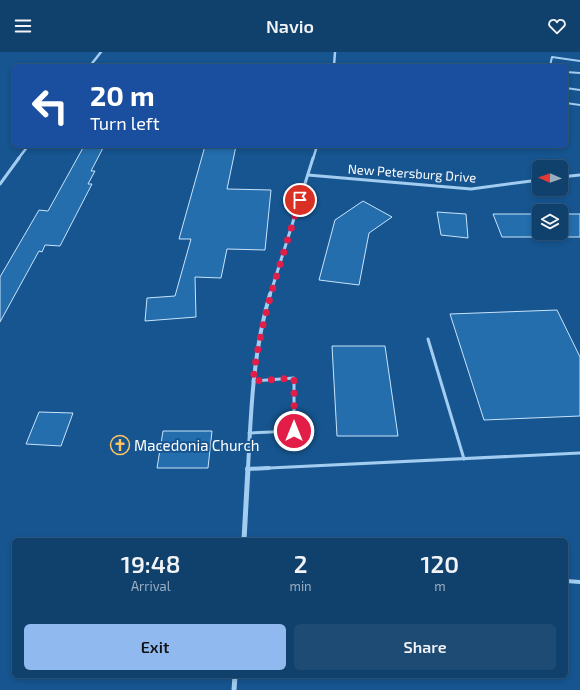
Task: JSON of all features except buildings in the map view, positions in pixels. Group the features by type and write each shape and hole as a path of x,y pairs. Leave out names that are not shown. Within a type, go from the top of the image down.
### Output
{"street":[{"path":"92,64 101,52"},
{"path":"334,64 335,52"},
{"path":"0,184 27,148"},
{"path":"244,538 249,433 257,350 264,315 316,148"},
{"name":"New Petersburg Drive","path":"308,175 471,189 532,181"},
{"path":"568,176 580,175"},
{"path":"234,690 235,678"}],"lane":[{"path":"550,64 552,57 580,61"},
{"path":"568,72 580,73"},
{"path":"568,88 580,90"},
{"path":"568,103 580,105"},
{"path":"428,339 464,459"},
{"path":"249,433 294,431 294,378 253,381"},
{"path":"247,469 580,453"},
{"path":"568,581 580,582"}],"place":[{"name":"Macedonia Church","path":"120,445"}],"route":[{"path":"294,431 294,378 253,381 264,315 300,200"}]}
